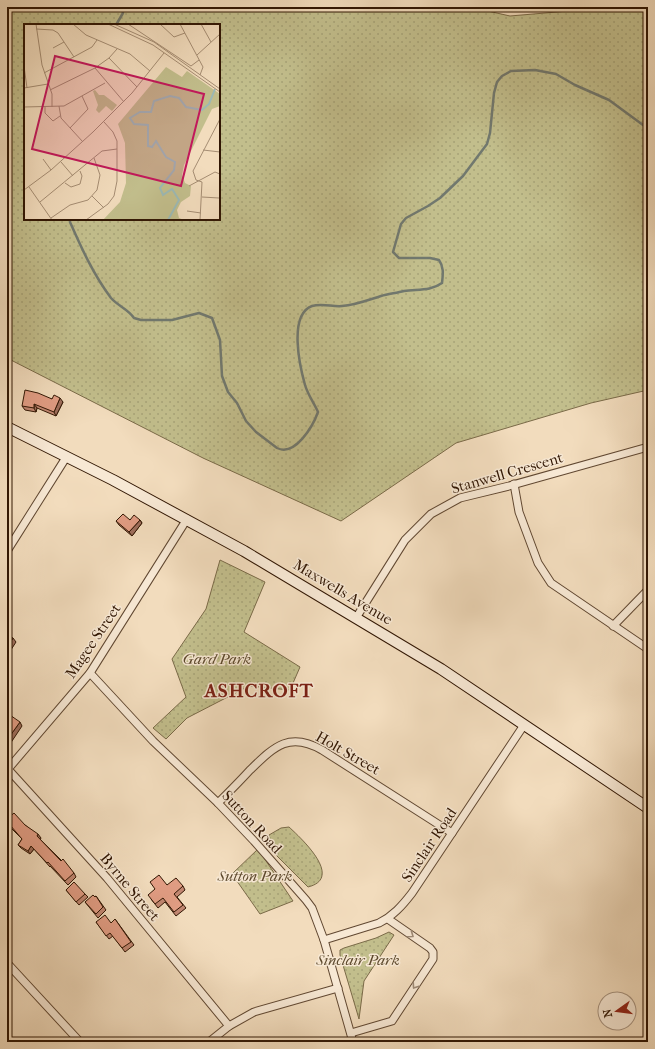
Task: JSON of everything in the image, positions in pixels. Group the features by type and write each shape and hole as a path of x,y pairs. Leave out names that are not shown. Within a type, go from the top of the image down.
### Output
{"street":[{"name":"Maxwells Avenue","path":"7,427 67,456 244,551 441,669 648,808"},
{"name":"Stanwell Crescent","path":"356,618 405,540 431,514 460,498 648,446"},
{"path":"7,551 67,456"},
{"path":"514,484 519,512 538,563 551,583 648,649"},
{"name":"Magee Street","path":"8,769 90,673 186,519"},
{"path":"614,626 648,590"},
{"name":"Sutton Road","path":"90,673 153,741 218,803 306,900 314,913 324,940 353,1042"},
{"name":"Sinclair Road","path":"324,940 367,928 388,919 400,908 412,893 524,725"},
{"name":"Holt Street","path":"218,803 270,751 286,743 297,742 314,746 322,750 452,833"},
{"name":"Byrne Street","path":"8,769 107,878 229,1026"},
{"path":"351,1033 392,1021 433,959 433,952 430,948 388,919"},
{"path":"7,963 80,1042"},
{"path":"209,1042 229,1026 254,1012 338,988"}],"green space":[{"path":"7,7 470,7 510,16 580,10 584,7 648,7 648,390 591,403 456,443 341,521 203,458 7,358"},
{"name":"Gard Park","path":"220,560 265,582 244,632 300,667 290,690 249,686 187,718 166,739 153,728 186,697 172,659 206,609"},
{"path":"289,827 303,840 317,858 321,867 322,876 318,882 308,887 270,849 267,843 269,835 281,828"},
{"name":"Sutton Park","path":"258,849 293,901 260,914 232,874"},
{"name":"Sinclair Park","path":"389,932 394,935 364,981 359,1019 340,955 340,950"}],"building":[{"path":"25,390 38,393 52,399 54,395 60,398 54,412 34,404 34,408 22,406"},
{"path":"123,514 130,520 134,515 140,520 129,532 116,521"},
{"path":"7,634 13,638 7,648"},
{"path":"7,713 20,722 7,740"},
{"path":"14,813 25,825 38,834 37,836 61,861 63,859 74,873 65,881 31,846 28,851 18,845 22,839 10,825 7,828 7,819"},
{"path":"159,875 167,885 176,878 183,886 174,894 183,905 174,912 163,898 155,904 148,895 155,889 150,882"},
{"path":"74,882 85,894 76,902 66,890"},
{"path":"93,895 95,897 96,896 103,907 96,914 85,902"},
{"path":"105,915 111,923 115,919 131,942 122,948 110,933 106,936 96,922"}],"waterway":[{"path":"117,24 123,13 121,7"},
{"path":"70,220 93,271 111,298 129,312 134,318 141,320 172,320 199,313 212,318 220,340 222,376 228,392 237,403 246,421 256,432 277,448 284,450 297,444 302,439 308,432 318,412 305,385 299,354 298,330 300,320 305,311 316,305 352,305 404,291 429,289 442,283 443,274 439,260 430,258 399,258 393,252 401,224 406,218 440,198 463,176 487,144 490,133 494,93 497,82 502,76 511,71 535,70 556,74 575,85 609,100 643,125 648,127"}],"district":[{"name":"ASHCROFT","path":"259,690"}]}
